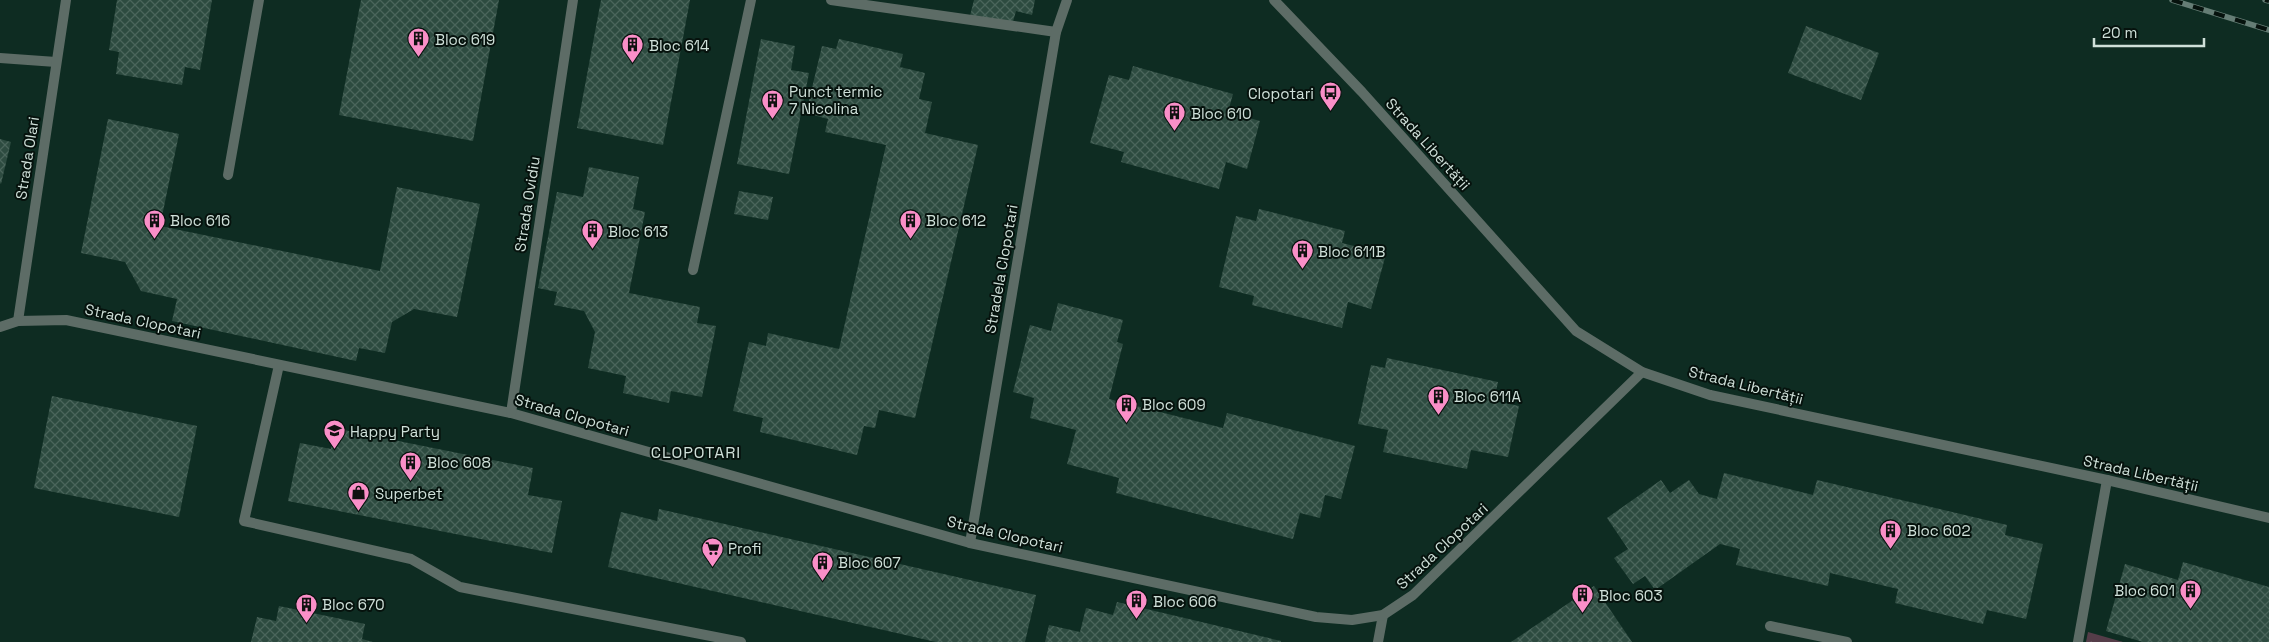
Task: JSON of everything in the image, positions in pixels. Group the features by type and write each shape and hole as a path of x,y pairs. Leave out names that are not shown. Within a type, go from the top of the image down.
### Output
{"street":[{"name":"Strada Olari","path":"18,320 66,0"},
{"path":"228,175 259,0"},
{"name":"Strada Ovidiu","path":"511,413 573,0"},
{"path":"693,270 751,0"},
{"path":"831,0 1056,32"},
{"name":"Stradela Clopotari","path":"970,543 1056,32 1067,0"},
{"name":"Strada Libertății","path":"1274,0 1362,92 1576,331 1642,372 1710,395 2106,480 2269,518"},
{"path":"0,58 56,62"},
{"name":"Strada Clopotari","path":"0,327 18,320 66,320 511,413 970,543 1316,616 1352,620 1383,615 1413,595 1454,558 1642,372"},
{"path":"280,365 244,521 411,559 460,587 741,642"},
{"path":"2078,642 2106,480"},
{"path":"1378,642 1383,615"},
{"path":"1770,626 1847,642"}],"green space":[{"path":"2088,632 2123,642 2086,642"}],"building":[{"path":"117,0 212,0 200,70 185,67 182,85 116,74 119,52 109,50"},
{"name":"Bloc 619","path":"361,0 499,0 473,141 339,115"},
{"name":"Bloc 614","path":"601,0 690,0 663,145 577,128"},
{"path":"974,0 1035,0 1032,15 1016,11 1012,25 970,16"},
{"path":"1806,26 1879,53 1861,100 1788,73"},
{"name":"Punct termic 7 Nicolina","path":"761,39 795,46 791,70 809,73 789,174 737,164"},
{"name":"Bloc 612","path":"839,39 903,54 900,67 925,73 919,99 932,102 925,133 978,145 915,418 879,410 875,428 864,426 857,455 760,432 763,418 733,411 749,342 766,346 768,333 839,349 886,145 825,132 828,119 806,113 822,46 836,49"},
{"name":"Bloc 610","path":"1133,66 1233,94 1228,112 1260,121 1247,169 1226,162 1219,189 1121,162 1124,152 1090,143 1109,75 1129,80"},
{"name":"Bloc 616","path":"108,119 179,134 160,226 380,271 397,187 480,204 457,317 414,309 392,322 385,353 359,348 356,361 172,321 177,299 141,291 125,262 81,253"},
{"path":"0,139 11,142 1,184 0,183"},
{"name":"Bloc 613","path":"589,167 639,177 633,209 645,212 629,293 700,307 697,323 716,326 702,397 671,391 669,403 623,393 626,376 588,368 595,332 584,311 554,305 557,292 538,288 557,192 583,197"},
{"path":"739,191 773,197 768,220 734,214"},
{"name":"Bloc 611B","path":"1259,209 1345,231 1342,243 1386,254 1371,309 1348,302 1342,328 1252,305 1254,296 1219,287 1236,216 1256,221"},
{"name":"Bloc 609","path":"1058,303 1123,320 1117,342 1123,344 1109,399 1223,428 1227,413 1355,446 1341,499 1325,495 1320,518 1300,513 1293,539 1116,493 1119,478 1067,464 1076,430 1030,418 1034,398 1013,392 1030,325 1051,331"},
{"name":"Bloc 611A","path":"1387,358 1498,382 1494,401 1519,406 1508,457 1471,450 1467,469 1383,452 1388,430 1358,424 1371,365 1385,368"},
{"path":"52,396 197,426 179,517 34,488"},
{"name":"Bloc 608","path":"334,428 533,468 528,495 562,501 552,553 288,501 300,443 331,449"},
{"name":"Bloc 602","path":"1724,473 1813,495 1817,480 2007,525 2005,535 2043,544 2026,619 1987,610 1983,624 1895,603 1898,589 1830,573 1828,586 1736,565 1740,549 1720,544 1655,590 1645,576 1633,584 1614,558 1628,549 1607,518 1661,480 1670,493 1689,480 1699,494 1717,499"},
{"name":"Bloc 607","path":"659,509 1036,595 1025,642 936,642 608,567 621,512 657,521"},
{"name":"Bloc 601","path":"2183,562 2269,587 2269,642 2143,642 2106,631 2125,564 2178,580"},
{"name":"Bloc 603","path":"1594,586 1632,642 1511,642"},
{"name":"Bloc 606","path":"1117,602 1281,642 1045,642 1049,625 1080,632 1086,608 1113,615"},
{"name":"Bloc 670","path":"279,606 365,624 362,639 373,642 251,642 257,617 276,621"}],"railway":[{"path":"2172,0 2269,30"},
{"path":"2265,0 2269,1"}],"place":[{"name":"Bloc 619","path":"419,58"},
{"name":"Bloc 614","path":"633,64"},
{"name":"Clopotari","path":"1330,112"},
{"name":"Punct termic 7 Nicolina","path":"773,119"},
{"name":"Bloc 610","path":"1175,132"},
{"name":"Bloc 616","path":"154,239"},
{"name":"Bloc 612","path":"910,239"},
{"name":"Bloc 613","path":"592,250"},
{"name":"Bloc 611B","path":"1302,270"},
{"name":"Bloc 611A","path":"1438,415"},
{"name":"Bloc 609","path":"1126,423"},
{"name":"Happy Party","path":"334,450"},
{"name":"Bloc 608","path":"411,481"},
{"name":"Superbet","path":"359,512"},
{"name":"Bloc 602","path":"1891,549"},
{"name":"Profi","path":"712,567"},
{"name":"Bloc 607","path":"822,581"},
{"name":"Bloc 601","path":"2191,609"},
{"name":"Bloc 603","path":"1583,614"},
{"name":"Bloc 606","path":"1137,620"},
{"name":"Bloc 670","path":"306,623"}],"district":[{"name":"CLOPOTARI","path":"696,452"}]}
